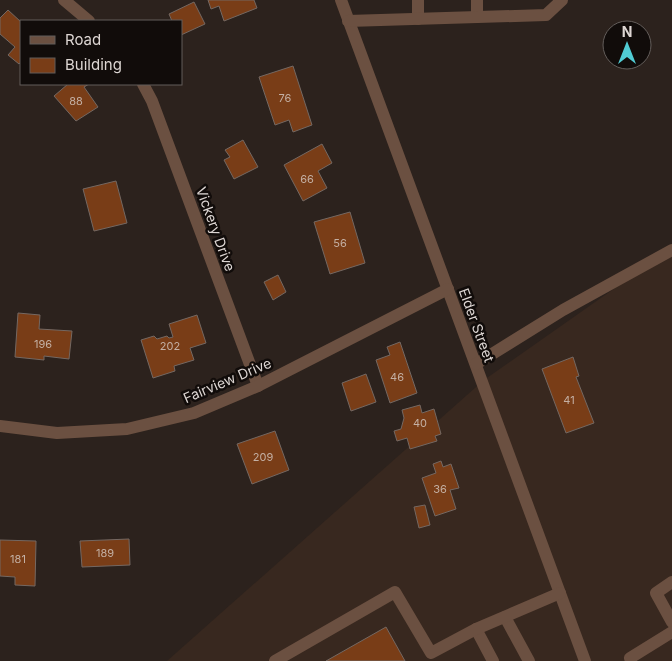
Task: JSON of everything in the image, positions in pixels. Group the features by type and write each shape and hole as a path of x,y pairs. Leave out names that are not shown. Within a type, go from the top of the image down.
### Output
{"street":[{"path":"64,0 88,20"},
{"name":"Elder Street","path":"341,0 585,661"},
{"path":"418,0 418,19"},
{"path":"477,0 477,17"},
{"path":"348,21 546,15 562,0"},
{"name":"Vickery Drive","path":"144,85 152,101 258,386"},
{"path":"476,364 564,310 672,250"},
{"name":"Fairview Drive","path":"0,426 57,433 126,428 194,413 258,386 448,289"},
{"path":"672,582 656,593 672,622"},
{"path":"276,661 395,592 431,653 476,629 560,593"},
{"path":"505,617 529,661"},
{"path":"476,629 493,661"},
{"path":"631,661 630,658 672,632"}],"shaded area":[{"path":"672,248 672,661 167,661 484,380"}],"building":[{"path":"208,0 254,0 257,8 224,21 219,6 211,9"},
{"path":"194,2 205,24 182,35 182,20 172,20 169,14"},
{"path":"8,10 20,21 19,64 8,55 15,47 0,34 0,18"},
{"path":"293,66 312,125 293,132 289,120 275,125 259,77"},
{"path":"67,85 87,85 84,87 98,107 76,121 54,96"},
{"path":"243,140 258,167 234,179 224,160 230,157 225,150"},
{"path":"322,144 332,163 318,171 327,188 303,201 284,165"},
{"path":"116,181 127,223 94,231 83,189"},
{"path":"350,212 365,263 330,274 314,222"},
{"path":"278,275 286,292 273,300 264,282"},
{"path":"18,313 40,315 39,329 72,331 69,359 44,356 44,360 15,357"},
{"path":"197,315 206,343 190,348 194,360 174,366 175,371 153,378 141,340 154,336 157,339 167,336 169,338 173,337 169,324"},
{"path":"400,342 417,393 390,403 376,360 390,355 387,347"},
{"path":"573,357 579,376 576,377 594,423 566,433 542,369"},
{"path":"366,374 376,402 351,411 342,383"},
{"path":"420,405 422,413 434,409 441,434 435,436 437,441 410,449 407,438 397,441 394,431 401,429 404,418 402,410"},
{"path":"275,431 289,470 252,484 237,444"},
{"path":"441,461 443,467 451,464 459,488 450,490 456,509 435,516 422,478 436,473 433,464"},
{"path":"425,505 430,525 419,528 414,507"},
{"path":"129,539 130,565 82,567 80,541"},
{"path":"0,540 36,541 35,586 15,585 15,577 0,576"},
{"path":"386,627 405,661 326,661"}]}
